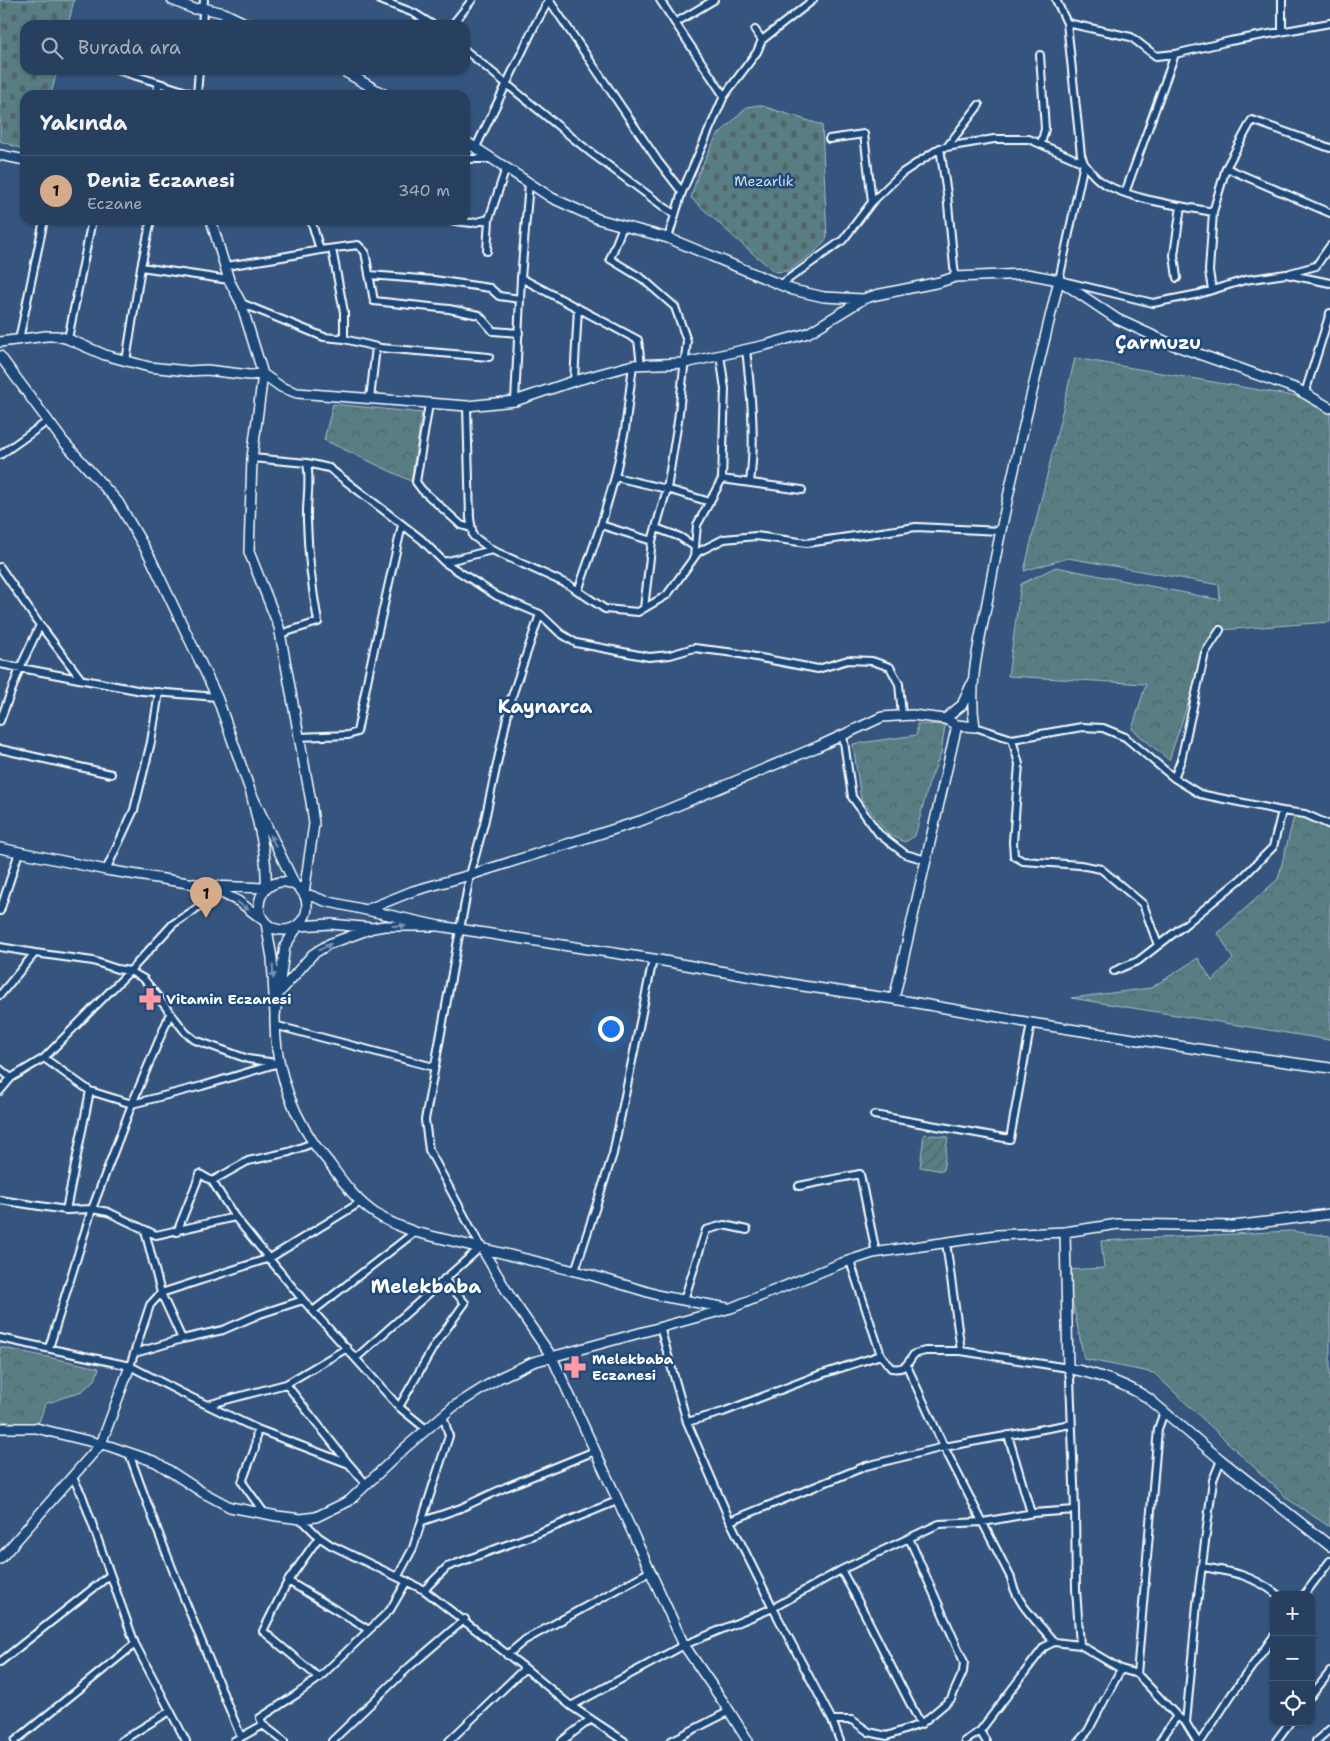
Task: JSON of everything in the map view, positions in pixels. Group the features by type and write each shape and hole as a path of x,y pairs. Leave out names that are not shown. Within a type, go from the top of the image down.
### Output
{"street":[{"path":"172,0 194,9 203,4"},
{"path":"380,0 414,13 425,20"},
{"path":"456,20 472,0"},
{"path":"476,147 506,82 549,0 658,161 682,192"},
{"path":"660,0 724,96"},
{"path":"675,23 714,0"},
{"path":"668,238 682,192 724,96 757,52 762,40 813,0"},
{"path":"1056,0 1067,23 1081,155 1084,163 1097,179 1114,189 1213,212"},
{"path":"1282,0 1282,31"},
{"path":"202,20 203,4"},
{"path":"203,4 239,20"},
{"path":"1067,23 1132,37 1156,56 1175,54 1282,31 1330,23"},
{"path":"755,30 762,40"},
{"path":"470,54 590,152 675,215"},
{"path":"1125,193 1175,54"},
{"path":"1040,55 1045,129 1042,144"},
{"path":"133,75 181,90"},
{"path":"197,90 198,75"},
{"path":"351,75 376,90"},
{"path":"158,90 160,83"},
{"path":"780,285 843,240 872,202 902,174 943,148 979,105"},
{"path":"1212,290 1209,271 1213,212 1226,168 1252,120 1330,148"},
{"path":"829,139 864,134 872,202"},
{"path":"943,148 994,139 1029,139 1084,163"},
{"path":"470,144 552,198 598,219 668,238 793,290 824,297 864,299"},
{"path":"943,148 955,277"},
{"path":"0,155 20,159"},
{"path":"470,160 493,160"},
{"path":"975,727 972,712 972,682 1001,531 1016,456 1059,280 1084,163"},
{"path":"487,251 489,219 506,168"},
{"path":"1226,168 1330,213"},
{"path":"515,400 521,278 529,183"},
{"path":"1177,278 1174,255 1181,206"},
{"path":"470,223 489,219"},
{"path":"19,340 43,225"},
{"path":"68,339 91,225"},
{"path":"126,361 141,267 150,225"},
{"path":"213,225 229,280 242,303 263,374 252,458 249,552 280,634 314,824 304,893 307,906 306,913 285,946 275,1020"},
{"path":"312,225 320,250"},
{"path":"623,226 610,259 643,279 674,307 687,341 667,489 652,541 644,608"},
{"path":"226,266 358,245 365,252 374,301 449,309 479,315 493,331 519,333"},
{"path":"0,342 46,336 68,339 105,355 149,367 167,370 207,370 249,376 263,374 281,387 297,393 467,406 515,400 574,381 637,365 685,362 808,333 864,299 955,277 1028,274 1153,303 1212,290 1245,280 1286,274 1316,266 1330,246"},
{"path":"332,249 344,312 344,339"},
{"path":"141,267 229,280"},
{"path":"1286,274 1330,283"},
{"path":"369,275 434,280 490,288 499,296 520,300"},
{"path":"521,278 638,340 637,365 615,477 601,525 578,591"},
{"path":"1059,280 1117,319 1171,344 1305,393 1330,408"},
{"path":"242,303 324,338 344,339 376,347 489,357"},
{"path":"574,381 578,308"},
{"path":"1305,393 1330,313"},
{"path":"370,399 376,347"},
{"path":"746,349 752,405 753,459 750,482"},
{"path":"693,558 697,526 722,479 725,389 720,355"},
{"path":"0,356 62,441 118,502 150,558 217,696 251,793 265,852 266,888"},
{"path":"429,404 416,482 422,490 461,525 471,528"},
{"path":"467,406 470,518 473,536 492,550 569,585 605,609 638,612 666,595 698,552 724,539 756,536 807,543 916,527 1001,531"},
{"path":"0,454 48,420"},
{"path":"252,458 307,463 329,468 360,490 420,539 444,562 497,596 540,614 560,633 576,643 649,657 670,655 694,648 735,653 818,669 848,660 872,661 890,667 899,684 902,715"},
{"path":"280,634 318,622 310,577 306,519 310,477 307,463"},
{"path":"615,477 667,489 710,502"},
{"path":"722,479 802,490"},
{"path":"298,737 348,736 357,732 402,525"},
{"path":"601,525 652,541"},
{"path":"656,528 680,537 695,547"},
{"path":"444,562 492,550"},
{"path":"0,567 40,625 81,679"},
{"path":"540,614 511,699 484,824 470,875 425,1120 430,1150 481,1247 509,1294 552,1357 684,1645 730,1711 748,1741"},
{"path":"0,721 20,668 40,625"},
{"path":"1174,778 1181,760 1206,653 1220,630"},
{"path":"0,664 142,691 217,696"},
{"path":"945,719 962,704 972,682"},
{"path":"106,870 134,810 151,742 159,692"},
{"path":"366,910 413,891 470,875 643,820 882,717 902,715 945,719 957,725 975,727 1012,739 1082,727 1103,728 1124,737 1174,778 1200,794 1305,814 1330,825"},
{"path":"894,999 957,725"},
{"path":"843,735 852,797 880,834 905,854 926,860"},
{"path":"1012,739 1020,764 1013,842 1014,856 1023,861 1080,865 1101,870 1143,904 1158,945"},
{"path":"0,748 111,774"},
{"path":"251,793 295,885 304,893 325,902 439,926 653,959 803,986 894,999 1031,1023 1330,1068"},
{"path":"1114,970 1138,961 1187,924 1242,878 1273,847 1282,811"},
{"path":"0,848 106,870 207,886 266,888"},
{"path":"0,911 19,852"},
{"path":"295,885 281,882 274,883 266,888 259,899 258,907 265,922 272,958 279,1063 287,1092 302,1125 342,1181 361,1202 376,1214 396,1225 415,1232 576,1271 661,1296 731,1308"},
{"path":"207,886 238,901 278,930 286,930 298,926 330,924 373,928"},
{"path":"0,1091 11,1078 44,1058 130,971 173,924 193,911 216,892"},
{"path":"279,994 313,954 328,944 384,926 439,926"},
{"path":"0,947 93,961 116,969 130,971 144,979 186,1033 200,1042 248,1059 279,1063"},
{"path":"0,995 35,953"},
{"path":"576,1271 613,1154 653,959"},
{"path":"49,1348 92,1210 132,1104 170,1014"},
{"path":"275,1020 434,1067"},
{"path":"874,1115 1010,1139 1031,1023"},
{"path":"44,1058 90,1091 132,1104 279,1063"},
{"path":"0,1069 11,1078"},
{"path":"66,1210 90,1091"},
{"path":"212,1181 248,1161 289,1152 314,1143"},
{"path":"177,1232 200,1174 212,1181 235,1217 303,1300 399,1407 426,1429"},
{"path":"799,1186 860,1174 876,1253"},
{"path":"0,1200 66,1210 108,1212 156,1236 235,1217"},
{"path":"0,1559 101,1444 135,1353 150,1305 161,1293 270,1258 361,1202"},
{"path":"0,1428 36,1428 101,1444 156,1462 202,1492 230,1507 301,1519 316,1516 350,1501 426,1429 453,1407 499,1378 533,1362 731,1308 850,1260 876,1253 997,1235 1065,1232 1118,1224 1234,1226 1330,1214"},
{"path":"684,1300 706,1230 724,1225 747,1230"},
{"path":"145,1231 161,1293 182,1339"},
{"path":"313,1311 415,1232"},
{"path":"1065,1232 1076,1589 1080,1645"},
{"path":"946,1242 961,1351"},
{"path":"356,1358 481,1247"},
{"path":"850,1260 881,1355 890,1368 899,1369 907,1366 914,1354 925,1351 961,1351 1068,1368 1097,1374 1120,1383 1141,1394 1330,1546"},
{"path":"399,1407 434,1346 465,1303 444,1279"},
{"path":"135,1353 182,1339 223,1330 260,1314 303,1300"},
{"path":"660,1327 687,1422 730,1521 832,1720 840,1741"},
{"path":"0,1338 130,1366 257,1429 349,1464"},
{"path":"208,1405 286,1384 347,1348"},
{"path":"687,1422 723,1412 819,1375 881,1355"},
{"path":"907,1366 944,1447 1011,1578 1013,1590 1027,1611 1054,1642"},
{"path":"286,1384 367,1486"},
{"path":"1137,1674 1158,1429 1164,1412"},
{"path":"398,1576 413,1548 423,1521 449,1436 443,1415"},
{"path":"730,1521 866,1466 944,1447 1071,1424"},
{"path":"257,1429 255,1448 242,1482 265,1514"},
{"path":"1008,1435 1031,1513"},
{"path":"423,1521 461,1508 506,1487 595,1451"},
{"path":"129,1453 149,1510 241,1737"},
{"path":"1186,1723 1197,1604 1213,1480 1221,1460"},
{"path":"72,1476 82,1495 135,1644 186,1741"},
{"path":"424,1590 447,1567 617,1501"},
{"path":"571,1706 684,1645 773,1608 841,1570 939,1524 983,1522 1031,1513 1075,1510"},
{"path":"301,1519 330,1545 424,1590 465,1619 571,1706 624,1741"},
{"path":"319,1537 288,1581 263,1631 319,1678"},
{"path":"832,1720 852,1720 869,1732 887,1736 921,1724 951,1699 964,1672 964,1662 909,1538"},
{"path":"1307,1591 1330,1561"},
{"path":"1202,1567 1230,1571 1248,1577 1262,1583 1273,1591"},
{"path":"841,1570 861,1604 896,1680 921,1724"},
{"path":"507,1655 524,1640 649,1572"},
{"path":"0,1662 110,1575"},
{"path":"288,1581 369,1630"},
{"path":"284,1741 263,1725 260,1718 319,1678 390,1610 407,1581"},
{"path":"332,1741 409,1667 465,1619"},
{"path":"965,1741 980,1731 1044,1647 1054,1642 1080,1645 1121,1669 1137,1674 1186,1723 1199,1741 1270,1642"},
{"path":"15,1741 135,1644"},
{"path":"449,1741 525,1668"},
{"path":"1079,1741 1088,1731 1121,1669"},
{"path":"1315,1691 1330,1672"},
{"path":"121,1741 170,1711"},
{"path":"671,1741 730,1711"},
{"path":"1160,1741 1177,1716"},
{"path":"562,1741 591,1719"},
{"path":"234,1741 263,1725"},
{"path":"1276,1741 1287,1726"},
{"path":"1316,1741 1330,1729"},
{"path":"980,1731 986,1741"}],"green space":[{"path":"0,0 74,0 69,20 20,20 20,75 56,75 52,90 20,90 20,148 0,141"},
{"name":"Mezarlık","path":"759,105 822,125 827,238 816,251 788,271 775,272 691,198 698,174 716,137 747,107"},
{"path":"1075,358 1317,400 1330,411 1330,622 1220,630 1205,653 1169,760 1132,729 1146,684 1008,676 1021,584 1056,567 1220,600 1219,585 1068,558 1024,571"},
{"path":"333,404 422,413 411,481 324,440"},
{"path":"917,724 945,725 941,753 929,783 915,836 905,842 888,834 861,799 853,744 917,735"},
{"path":"1295,813 1330,825 1330,1040 1071,998 1151,988 1198,958 1212,981 1233,959 1218,933 1278,879"},
{"path":"924,1134 948,1137 943,1171 920,1167"},
{"path":"1290,1231 1330,1236 1330,1527 1289,1500 1154,1373 1084,1359 1066,1270 1104,1268 1101,1241"},
{"path":"0,1347 99,1368 95,1380 82,1391 45,1404 39,1422 20,1423 2,1421 0,1418"}],"place":[{"name":"Deniz Eczanesi","path":"206,918"},
{"name":"Vitamin Eczanesi","path":"150,999"},
{"name":"Melekbaba Eczanesi","path":"575,1367"}],"district":[{"name":"Çarmuzu","path":"1158,342"},
{"name":"Kaynarca","path":"545,706"},
{"name":"Melekbaba","path":"426,1286"}]}
